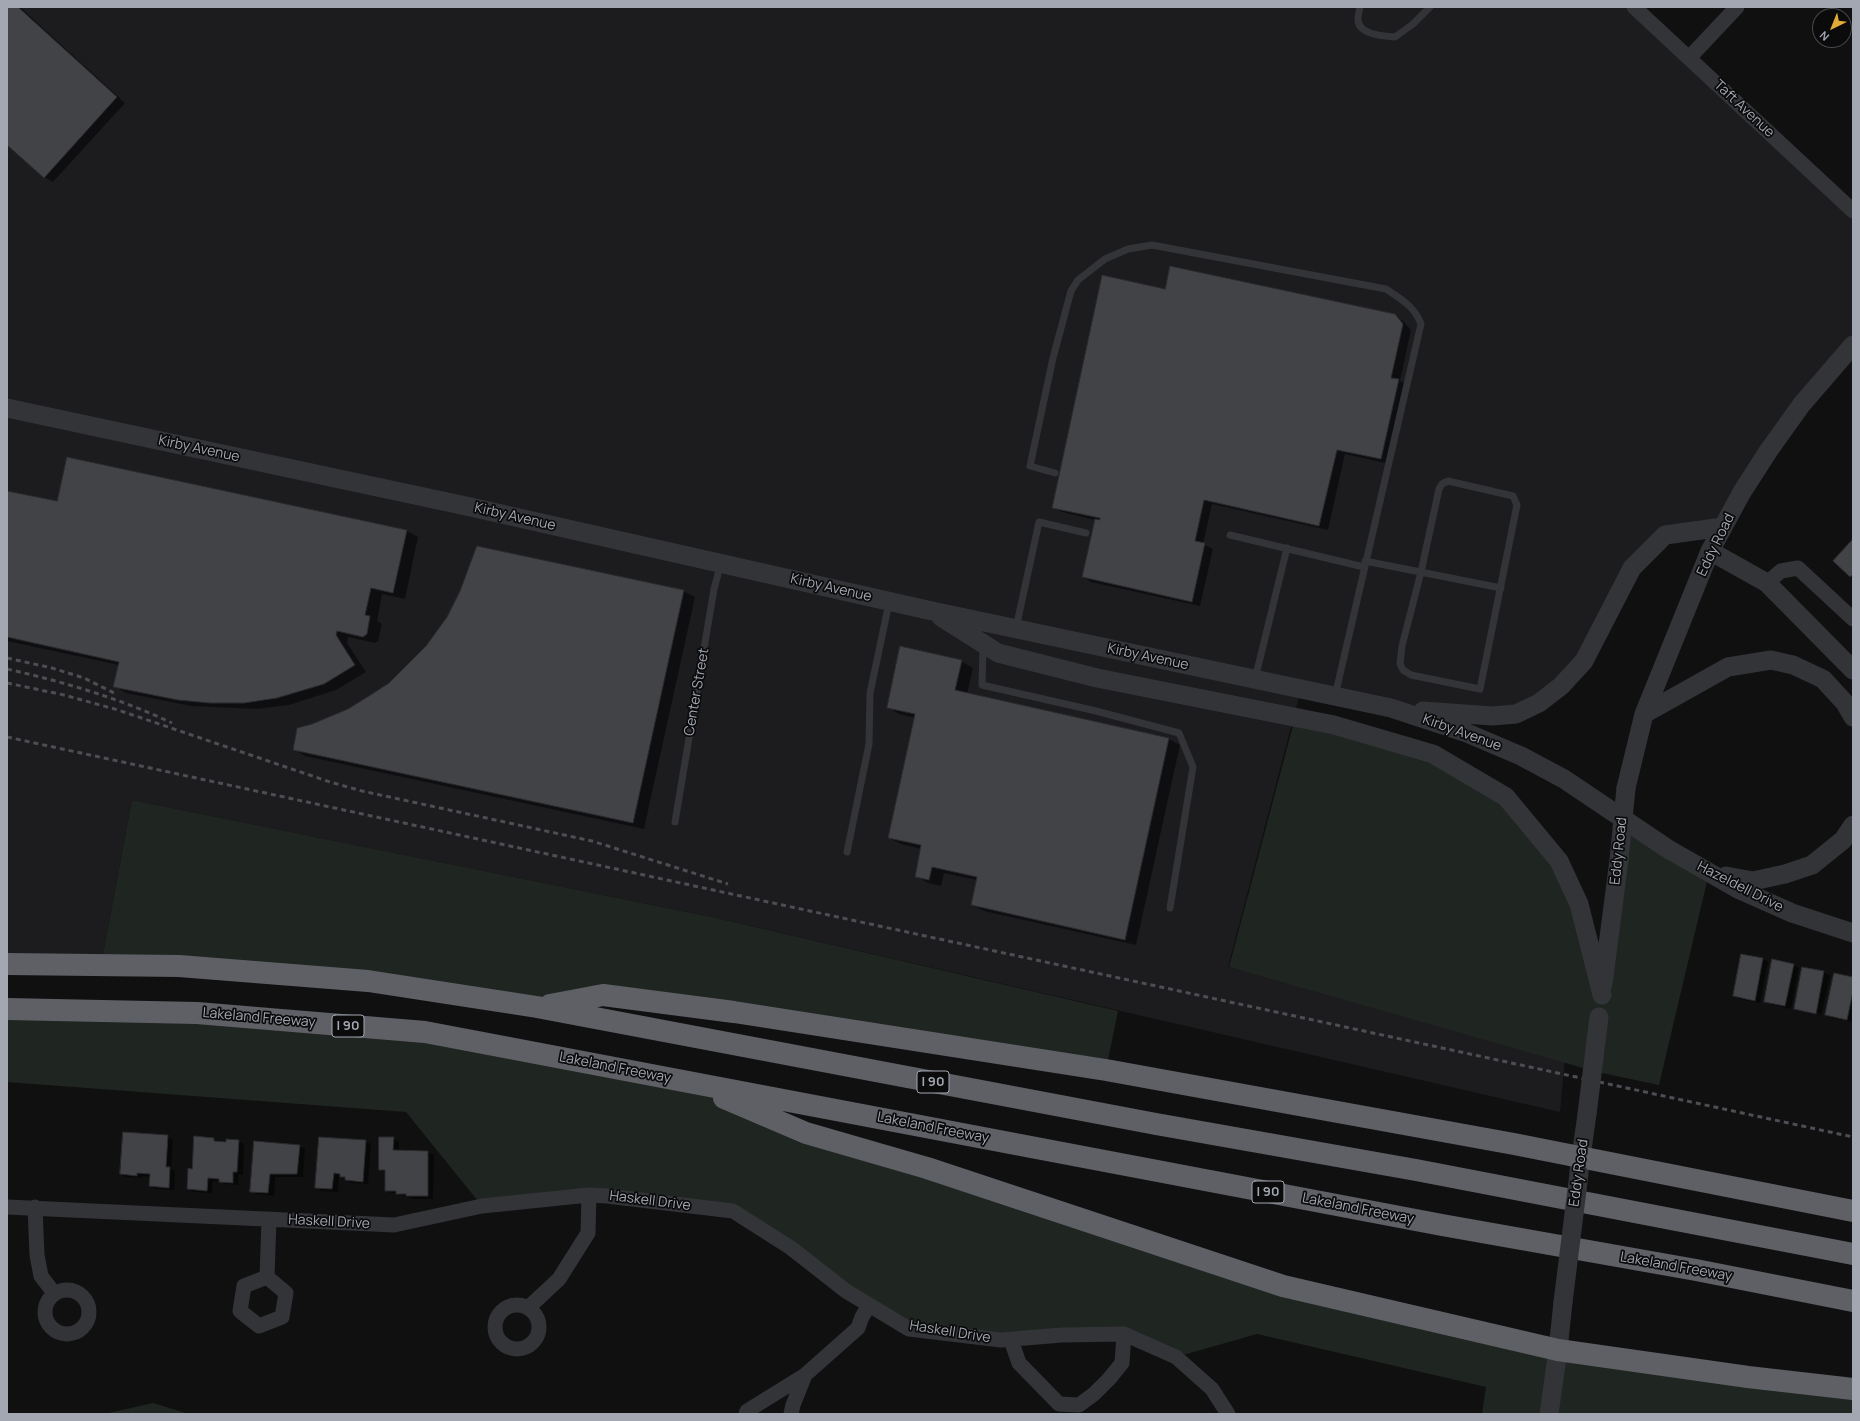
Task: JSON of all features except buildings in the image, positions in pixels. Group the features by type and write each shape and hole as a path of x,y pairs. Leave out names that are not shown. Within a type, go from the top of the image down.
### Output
{"highway":[{"name":"I 90","path":"7,964 179,966 345,979 376,982 536,1007 1148,1122 1416,1170 1853,1254"},
{"path":"536,1007 604,994 734,1012 1106,1070 1580,1165 1644,1171 1853,1211"},
{"name":"Lakeland Freeway","path":"7,1009 197,1013 425,1032 1853,1301"},
{"path":"684,1082 806,1133 927,1168 1283,1286 1558,1350 1748,1377 1853,1389"}],"street":[{"name":"Taft Avenue","path":"1634,7 1853,211"},
{"path":"1689,58 1737,7"},
{"name":"Eddy Road","path":"1549,1414 1619,860 1626,788 1644,714 1710,551 1742,492 1769,450 1802,404 1853,345"},
{"name":"Kirby Avenue","path":"7,408 466,506 890,601 1391,708 1467,733 1521,756 1564,779 1634,825"},
{"path":"1391,708 1492,716 1516,714 1539,703 1561,686 1584,661 1632,568 1665,534 1723,527"},
{"path":"1710,551 1767,583 1853,670"},
{"path":"1767,583 1781,571 1798,568 1853,619"},
{"path":"932,610 998,653 1097,678 1334,725 1433,754 1506,797 1559,861 1578,904 1602,995"},
{"path":"1644,714 1728,667 1770,660 1793,665 1823,679 1845,702 1853,717"},
{"name":"Hazeldell Drive","path":"1634,825 1668,849 1738,889 1792,913 1853,933"},
{"path":"1709,873 1753,881 1785,874 1812,865 1843,840 1853,825"},
{"path":"529,1308 559,1279 588,1232 589,1195"},
{"name":"Haskell Drive","path":"7,1207 35,1207 394,1225 482,1206 589,1195 733,1211 791,1248 846,1291 909,1329 1001,1340 1062,1335 1124,1334 1176,1357 1212,1389 1228,1414"},
{"path":"35,1207 37,1255 41,1276 54,1293"},
{"path":"267,1278 270,1219"},
{"path":"746,1414 747,1411 805,1375 858,1328 862,1317 870,1305"},
{"path":"1011,1340 1019,1363 1059,1404 1079,1405 1094,1394 1122,1363 1124,1334"},
{"path":"791,1414 805,1375"}],"lane":[{"path":"1360,7 1358,21 1363,29 1378,35 1395,37 1413,24 1430,7"},
{"path":"1055,473 1030,466 1053,358 1071,291 1078,280 1105,259 1128,249 1152,245 1386,289 1406,302 1417,314 1421,324 1335,697"},
{"path":"1448,481 1512,496 1516,501 1518,505 1480,689 1411,675 1403,670 1400,664 1402,646 1421,572 1438,489 1442,484 1448,481"},
{"path":"1016,628 1039,522 1086,533"},
{"path":"1230,535 1365,564 1421,572 1501,588"},
{"path":"1255,679 1287,548"},
{"name":"Center Street","path":"675,822 714,589 721,563"},
{"path":"847,852 870,744 870,693 890,601"},
{"path":"983,644 982,685 1096,711 1179,733 1193,767 1170,908"}],"shaded area":[{"path":"7,7 1634,7 1853,211 1853,345 1723,527 1665,535 1632,568 1584,661 1516,714 1391,708 1301,689 1228,967 1566,1046 1560,1112 712,917 132,800 101,965 7,964"},
{"path":"1295,718 1433,754 1506,797 1559,861 1601,993 1623,818 1709,873 1659,1085 1597,1072 1229,967"},
{"path":"132,800 712,917 1118,1011 1106,1070 604,995 537,1007 101,965"},
{"path":"7,1009 425,1032 684,1082 1283,1286 1558,1350 1853,1389 1853,1414 1482,1414 1486,1387 1257,1334 1176,1357 1124,1334 1062,1335 909,1329 733,1211 607,1196 482,1206 406,1112 7,1082"},
{"path":"153,1403 189,1414 104,1414"}],"railway":[{"path":"7,658 52,668 84,678 114,693"},
{"path":"7,669 49,679 112,698 172,723"},
{"path":"7,683 64,695 118,710 330,782 362,791 592,841 728,884"},
{"path":"7,737 1853,1137"}]}
